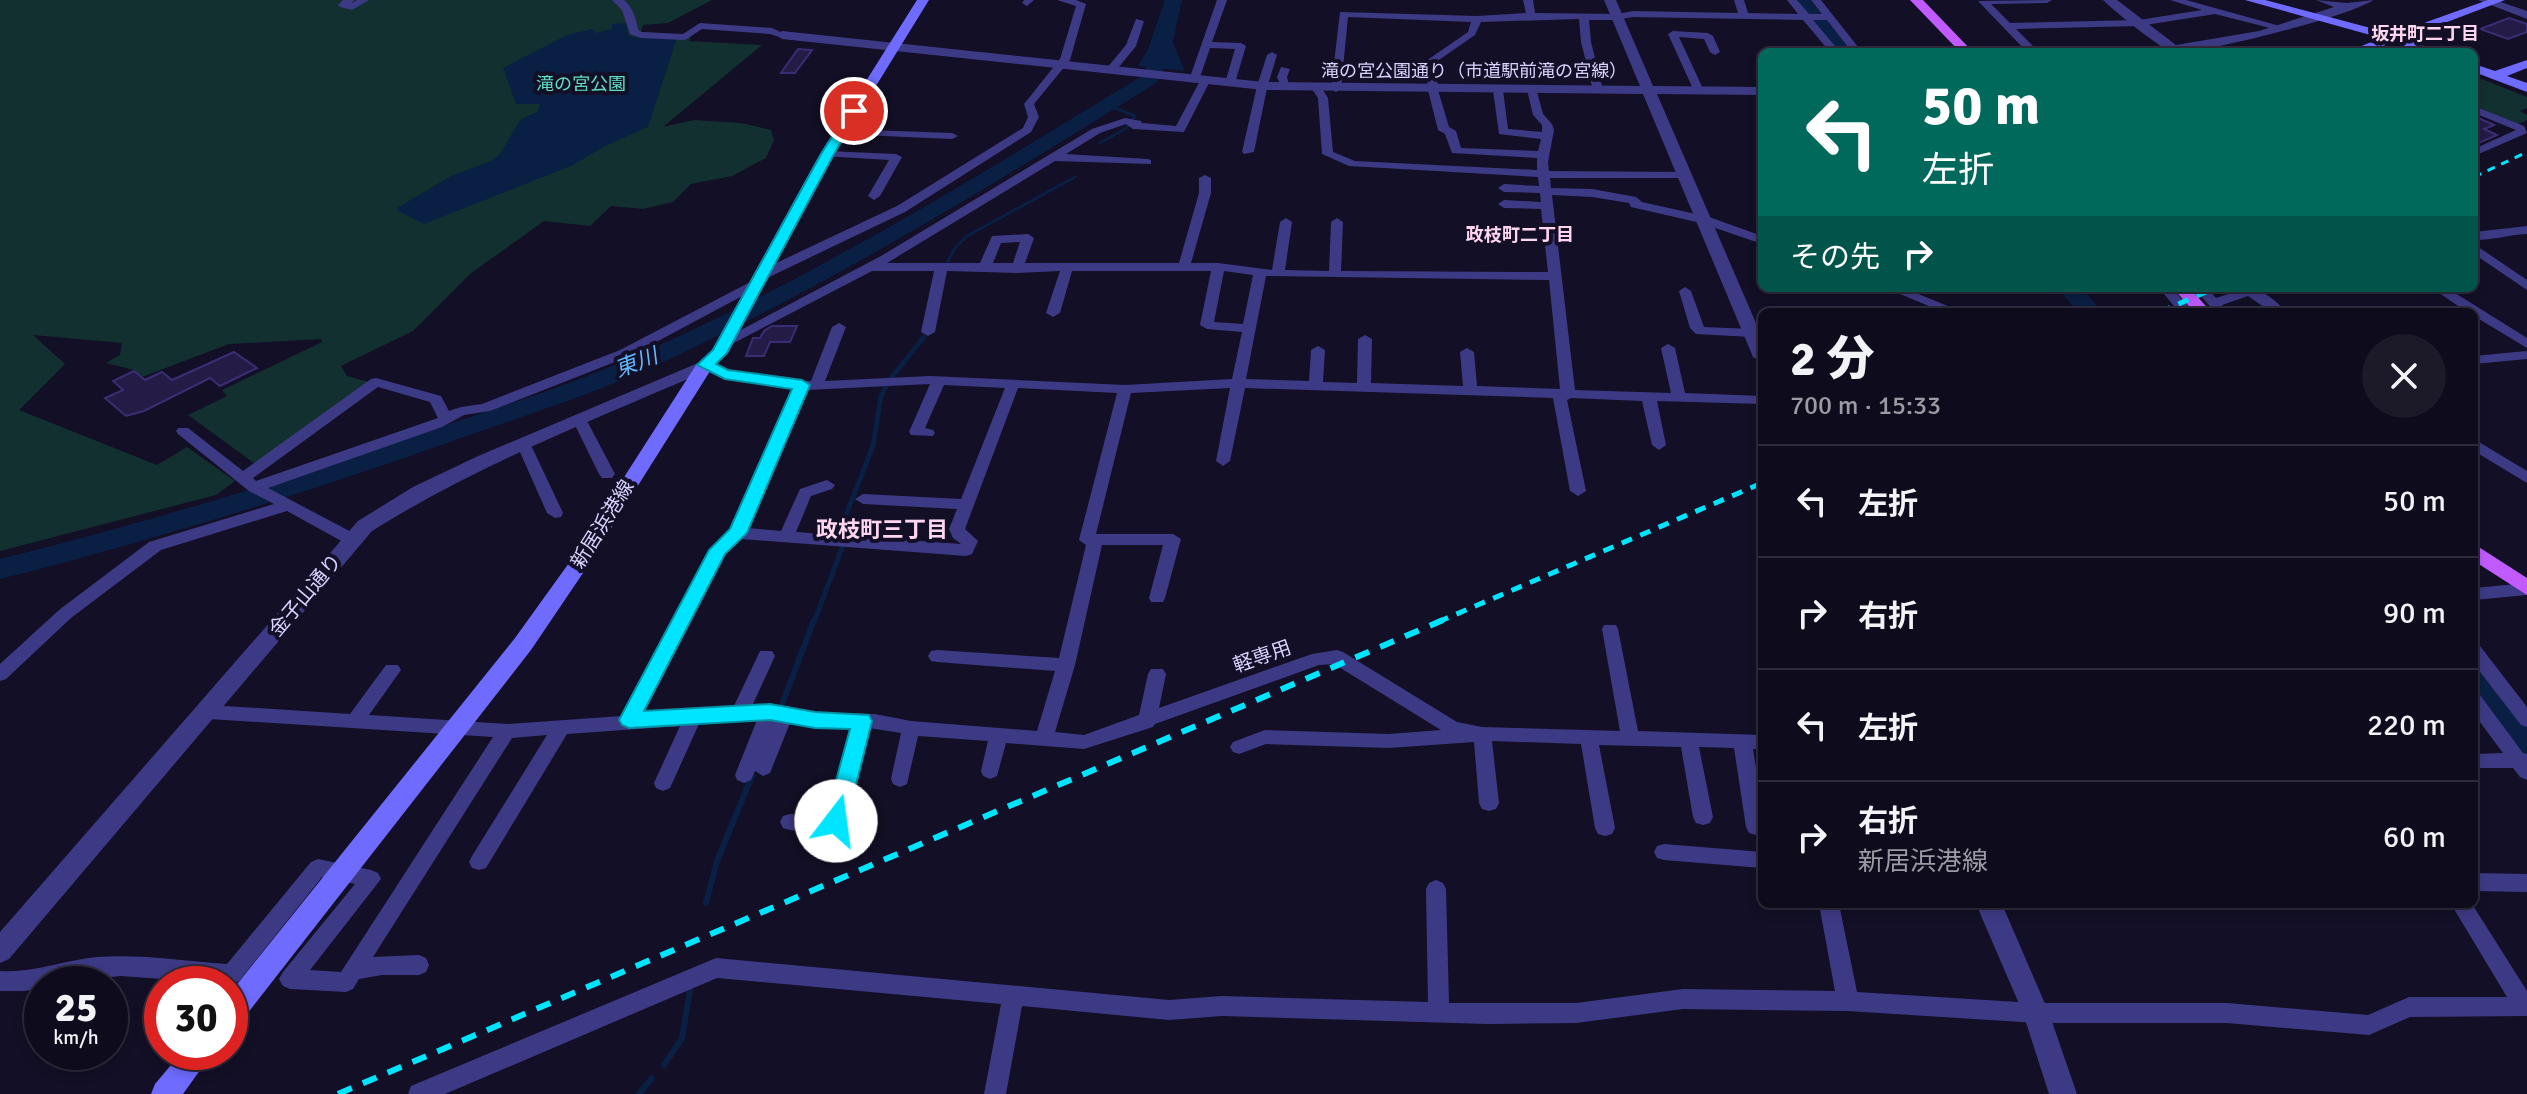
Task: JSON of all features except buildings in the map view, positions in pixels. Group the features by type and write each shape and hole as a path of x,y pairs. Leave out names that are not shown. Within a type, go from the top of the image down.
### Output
{"main road":[{"name":"新居浜港線","path":"248,991 523,644 576,568 705,365 728,337 827,154 923,0"},
{"path":"1916,0 1963,48"},
{"path":"2251,0 2395,38 2421,48"},
{"path":"2365,48 2492,1"},
{"path":"2495,76 2527,64"},
{"path":"2478,70 2527,88"},
{"path":"2187,292 2211,308"},
{"path":"2478,554 2527,589"},
{"path":"165,1094 184,1070"}],"street":[{"path":"349,0 344,6 355,6 364,0"},
{"path":"617,0 623,3 632,20 633,32 641,35 685,37 700,26 772,31 782,35 892,49 1110,71 1131,46 1139,21"},
{"path":"251,485 437,424 445,418 529,393 625,353 901,209 1027,130 1034,122 1034,113 1029,104 1062,66 1081,4 1062,0"},
{"path":"728,337 870,267 1096,131 1131,122 1133,126 1180,130 1222,0"},
{"path":"1528,0 1531,16"},
{"path":"1610,0 1758,347"},
{"path":"1693,0 1699,15"},
{"path":"1739,0 1744,16"},
{"path":"1792,0 1832,48"},
{"path":"1816,0 1854,48"},
{"path":"1982,1 2047,0"},
{"path":"2109,0 2172,48"},
{"path":"2175,0 2282,28"},
{"path":"2322,0 2347,7"},
{"path":"2187,48 2282,28 2367,0"},
{"path":"1982,1 2029,48"},
{"path":"2492,1 2527,15"},
{"path":"1548,11 1553,27"},
{"path":"1336,89 1343,14 1477,19 1531,16 1548,11 1617,17 1633,14 1828,18"},
{"path":"2007,26 2139,23 2214,11"},
{"path":"1584,16 1586,42 1598,90"},
{"path":"1477,19 1472,33 1431,61 1433,90 1444,130 1450,131 1456,151 1543,155"},
{"path":"1699,91 1673,34 1708,36 1715,52"},
{"path":"1206,45 1241,46 1230,83"},
{"path":"1248,152 1272,55"},
{"path":"1285,69 1282,77 1286,87"},
{"name":"滝の宮公園通り（市道駅前滝の宮線）","path":"1110,71 1317,89 1758,91"},
{"path":"1317,89 1323,98 1328,154 1334,158 1383,167 1543,174 1684,175"},
{"path":"1498,90 1503,132 1546,136"},
{"path":"1532,90 1538,115 1547,124 1543,174 1568,394"},
{"path":"2478,111 2523,131 2478,151"},
{"path":"841,132 952,136"},
{"path":"827,154 896,157 874,196"},
{"path":"1052,157 1147,162"},
{"path":"1657,161 1661,175"},
{"path":"1184,267 1205,193 1205,178"},
{"path":"1504,188 1592,193 1636,201 1635,204 1705,220 1758,239"},
{"path":"1504,204 1547,206"},
{"path":"1278,274 1286,222"},
{"path":"1335,273 1337,222"},
{"path":"2478,236 2527,230"},
{"path":"984,269 996,239 1030,234 1017,269"},
{"path":"2478,251 2527,286"},
{"path":"870,267 1218,267 1278,274 1555,276"},
{"path":"1218,267 1207,325 1247,328"},
{"path":"1053,313 1067,268"},
{"path":"928,332 941,269"},
{"path":"1223,461 1260,273"},
{"path":"1685,291 1697,328 1701,331 1752,333"},
{"path":"1902,292 1944,308"},
{"path":"2168,292 2182,308"},
{"path":"2215,308 2248,292"},
{"path":"2251,292 2274,308"},
{"path":"2444,292 2470,308"},
{"path":"2478,313 2527,344"},
{"path":"629,720 718,550 738,533 839,327"},
{"path":"1364,387 1365,339"},
{"path":"1668,348 1679,398"},
{"path":"1316,385 1318,350"},
{"path":"1467,352 1470,391"},
{"path":"2478,360 2527,355"},
{"path":"705,365 725,374 809,386 939,381 1125,389 1236,383 1758,400"},
{"name":"金子山通り","path":"0,951 209,712 351,539 382,513 523,443 705,365"},
{"path":"928,433 916,432 939,381"},
{"path":"251,485 376,382 436,399 445,418"},
{"path":"738,533 966,550 970,541 957,529 1013,384"},
{"path":"1125,389 1087,540 1173,539 1157,598"},
{"path":"1568,394 1560,398 1578,491"},
{"path":"1649,398 1659,445"},
{"path":"579,419 607,474"},
{"path":"183,431 251,485 351,539"},
{"path":"523,443 555,513"},
{"path":"2478,447 2527,478"},
{"path":"786,537 805,493 827,485"},
{"path":"863,499 967,504"},
{"path":"0,674 65,614 155,546 284,504"},
{"path":"1044,737 1066,665 1095,539"},
{"path":"2478,594 2527,589"},
{"path":"1610,629 1630,737"},
{"path":"739,714 766,656"},
{"path":"937,656 1066,665"},
{"path":"2478,656 2527,720"},
{"name":"軽専用","path":"209,712 507,731 776,712 815,720 862,721 911,728 1094,741 1318,659 1337,657 1453,728 1482,734"},
{"path":"354,722 392,670"},
{"path":"1147,722 1157,674"},
{"path":"2478,705 2524,763"},
{"path":"744,775 766,719 776,712 783,716 763,768"},
{"path":"663,783 693,717"},
{"path":"790,822 826,825 836,821 862,721"},
{"path":"479,862 562,726"},
{"path":"900,779 911,728"},
{"path":"0,981 25,983 84,968 120,967 232,974 318,868 371,879 290,979 346,982 507,731"},
{"path":"990,771 999,734"},
{"path":"1482,734 1489,803"},
{"path":"1239,747 1265,737 1389,741 1482,734 1758,742"},
{"path":"1589,738 1605,828"},
{"path":"1689,741 1703,817"},
{"path":"1742,741 1756,827"},
{"path":"2478,761 2524,763"},
{"path":"1664,852 1758,860"},
{"path":"2478,882 2527,883"},
{"path":"1436,889 1439,1013"},
{"path":"1830,908 1848,1001"},
{"path":"1991,908 2036,1013 2063,1094"},
{"path":"419,1094 716,968 1169,1010 1222,1006 1439,1013 1576,1013 1683,999 1848,1001 2036,1013 2227,1013 2369,1025 2409,1007 2525,1007 2463,908"},
{"path":"354,971 382,965 419,965"},
{"path":"995,1094 1013,995"}],"green space":[{"name":"滝の宮公園","path":"0,0 712,0 668,23 643,25 641,32 691,36 689,41 762,45 663,127 694,120 741,123 771,130 774,140 766,158 732,176 691,184 673,202 643,209 611,206 590,226 544,221 470,274 413,331 341,366 347,376 369,382 258,466 188,415 227,396 222,390 322,342 321,339 229,344 142,377 134,370 106,363 120,355 122,343 33,335 65,364 19,410 157,465 187,447 235,481 216,495 0,551"},
{"path":"2478,78 2527,97 2527,108 2520,111 2527,115 2527,120 2518,124 2478,108"}],"water":[{"path":"1165,0 1181,0 1173,43 1185,71 1138,66 1148,49"},
{"path":"626,23 628,34 632,37 677,38 648,127 605,146 573,165 424,224 398,211 397,208 451,176 491,161 499,155 521,119 537,112 540,104 516,104 503,68 567,35 592,29 595,33 612,29 612,24"}],"waterway":[{"name":"東川","path":"0,569 225,508 337,472 586,385 699,336 896,232 1150,79 1160,58 1174,0"},
{"path":"1801,0 1843,48"},
{"path":"1100,143 1125,129 1135,116 1108,105"},
{"path":"947,263 954,249 967,236 1075,177"},
{"path":"2072,292 2087,308"},
{"path":"814,622 842,548 846,515 873,446 881,396 891,378 924,337"},
{"path":"779,712 814,620"},
{"path":"2478,679 2527,743"},
{"path":"706,903 717,861 752,776"},
{"path":"664,1065 682,1038 691,984"},
{"path":"639,1094 652,1078"}],"railway":[{"path":"2478,175 2527,152"},
{"path":"2169,308 2206,292"},
{"path":"1438,622 1758,485"},
{"path":"338,1094 1443,620"}],"district":[{"name":"坂井町二丁目","path":"2425,34"},
{"name":"政枝町二丁目","path":"1520,235"},
{"name":"政枝町三丁目","path":"882,529"}],"route":[{"path":"836,821 862,721 815,720 784,712 629,720 718,550 738,533 802,385 725,374 705,365 719,353 827,154 854,111"}]}
